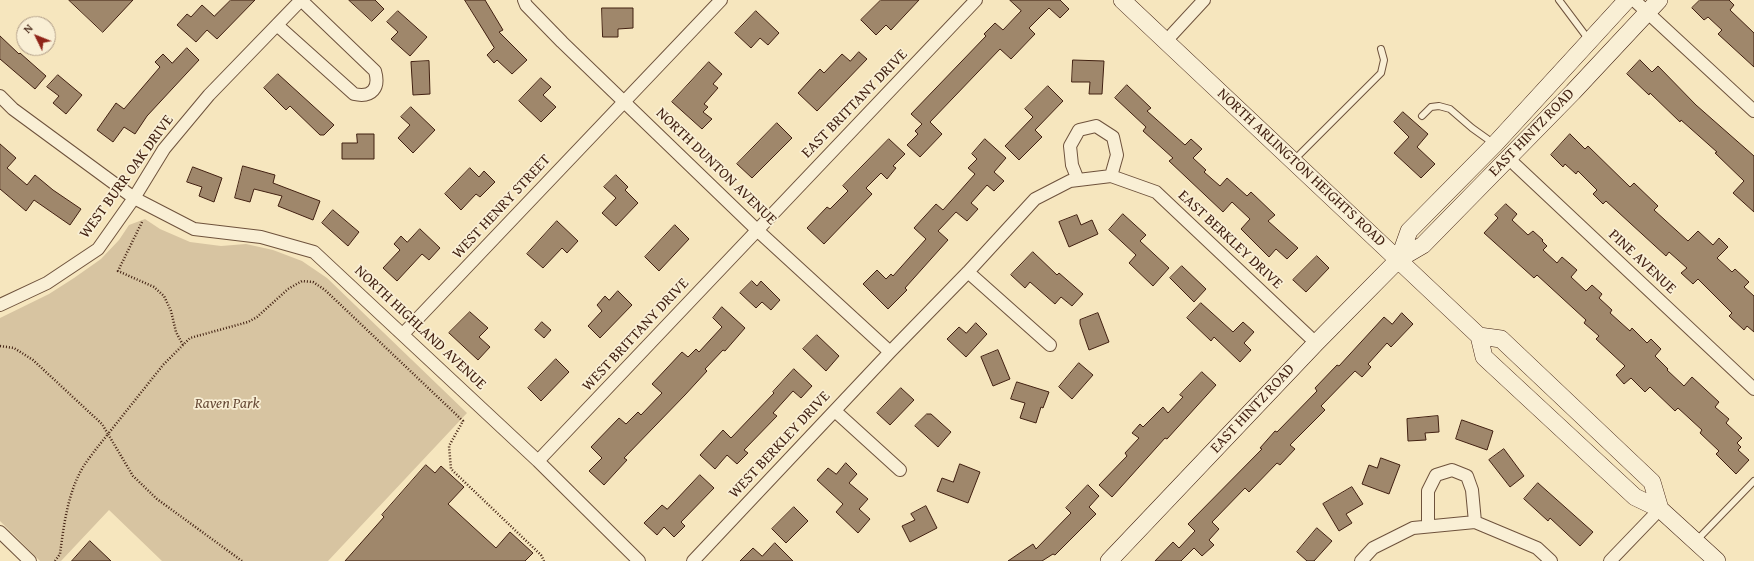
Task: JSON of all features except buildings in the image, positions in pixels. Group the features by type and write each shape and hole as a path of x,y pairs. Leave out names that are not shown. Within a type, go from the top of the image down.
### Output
{"main road":[{"name":"NORTH ARLINGTON HEIGHTS ROAD","path":"1122,0 1294,160 1479,336"},
{"name":"EAST HINTZ ROAD","path":"1399,259 1409,231 1495,144 1627,0"},
{"name":"EAST HINTZ ROAD","path":"1109,561 1316,343 1399,259 1423,245 1654,6"},
{"path":"1660,508 1652,482 1501,339 1479,336 1484,357 1635,497 1660,508 1717,561"}],"street":[{"name":"WEST BURR OAK DRIVE","path":"0,305 47,283 98,249 134,198 169,143 209,95 301,0 375,71 378,81 374,90 362,96 354,94 277,25"},
{"name":"NORTH DUNTON AVENUE","path":"524,0 526,5 562,42 757,230 890,352"},
{"name":"WEST HENRY STREET","path":"403,334 721,0"},
{"name":"EAST BRITTANY DRIVE","path":"757,230 976,0"},
{"path":"1166,40 1204,0"},
{"path":"1634,0 1654,6 1754,111"},
{"name":"NORTH HIGHLAND AVENUE","path":"0,96 13,109 134,198 194,228 261,237 314,252 538,461 639,561"},
{"path":"1078,180 1072,165 1070,146 1078,130 1096,126 1113,137 1117,155 1111,176"},
{"name":"PINE AVENUE","path":"1508,158 1754,389"},
{"name":"EAST BERKLEY DRIVE","path":"890,352 968,272 1035,198 1070,181 1111,176 1156,192 1316,343"},
{"name":"WEST BRITTANY DRIVE","path":"538,461 757,230"},
{"path":"968,272 1050,345"},
{"name":"WEST BERKLEY DRIVE","path":"693,561 890,352"},
{"path":"835,411 900,470"},
{"path":"1428,526 1428,491 1436,475 1452,470 1467,476 1472,490 1475,522"},
{"path":"1610,561 1660,508"},
{"path":"1360,561 1373,548 1414,528 1475,522 1537,548 1551,561"},
{"path":"0,532 30,561"}],"lane":[{"path":"1559,0 1565,5 1590,41"},
{"path":"1565,5 1570,0"},
{"path":"1294,160 1381,73 1384,60 1381,49"},
{"path":"1422,116 1431,107 1439,106 1450,109 1472,128 1495,144"},
{"path":"1695,541 1754,481"}],"path":[{"path":"142,222 118,271 154,287 164,296 171,311 176,332 183,345"},
{"path":"55,561 60,554 74,485 84,465 163,364 190,338 248,322 257,317 288,289 302,281 313,282 324,290 464,421 448,446 451,469 542,555 544,561"},
{"path":"0,346 14,348 33,360 102,424 133,476 157,499 242,561"}],"green space":[{"name":"Raven Park","path":"145,219 160,229 190,242 221,246 246,244 273,250 302,261 327,278 467,413 328,561 162,561 109,510 61,561 40,561 0,521 0,318 49,294 74,278 101,259 119,240 129,225"}]}
